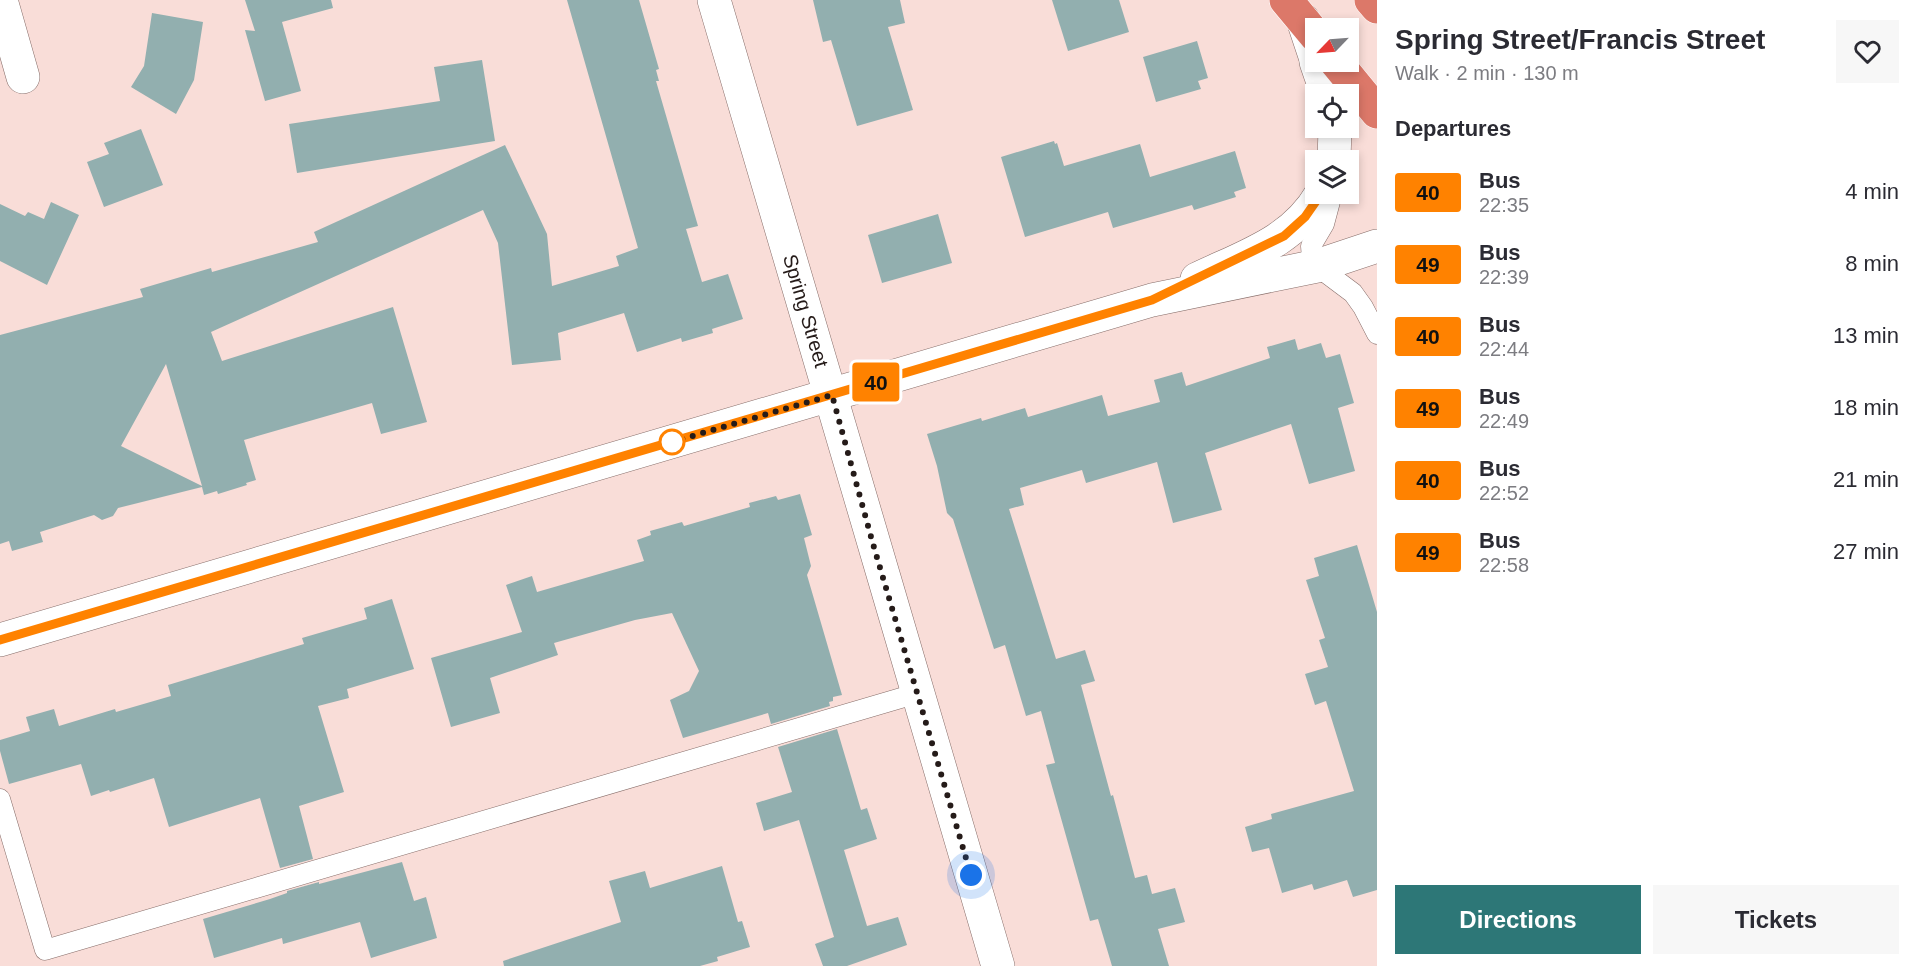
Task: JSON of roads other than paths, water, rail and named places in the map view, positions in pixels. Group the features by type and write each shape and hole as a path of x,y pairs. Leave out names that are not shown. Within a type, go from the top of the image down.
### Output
{"highway":[{"path":"1371,0 1377,7"},
{"path":"1344,72 1377,112"}],"street":[{"path":"1,0 23,77"},
{"name":"Spring Street","path":"714,0 998,966"},
{"path":"1152,300 1284,236 1305,217 1314,204"},
{"path":"0,640 1152,300 1317,267 1377,246"}],"lane":[{"path":"1329,204 1324,224 1311,246 1312,259 1317,267 1353,293 1364,307 1377,334"},
{"path":"0,799 45,950 918,693"}]}
